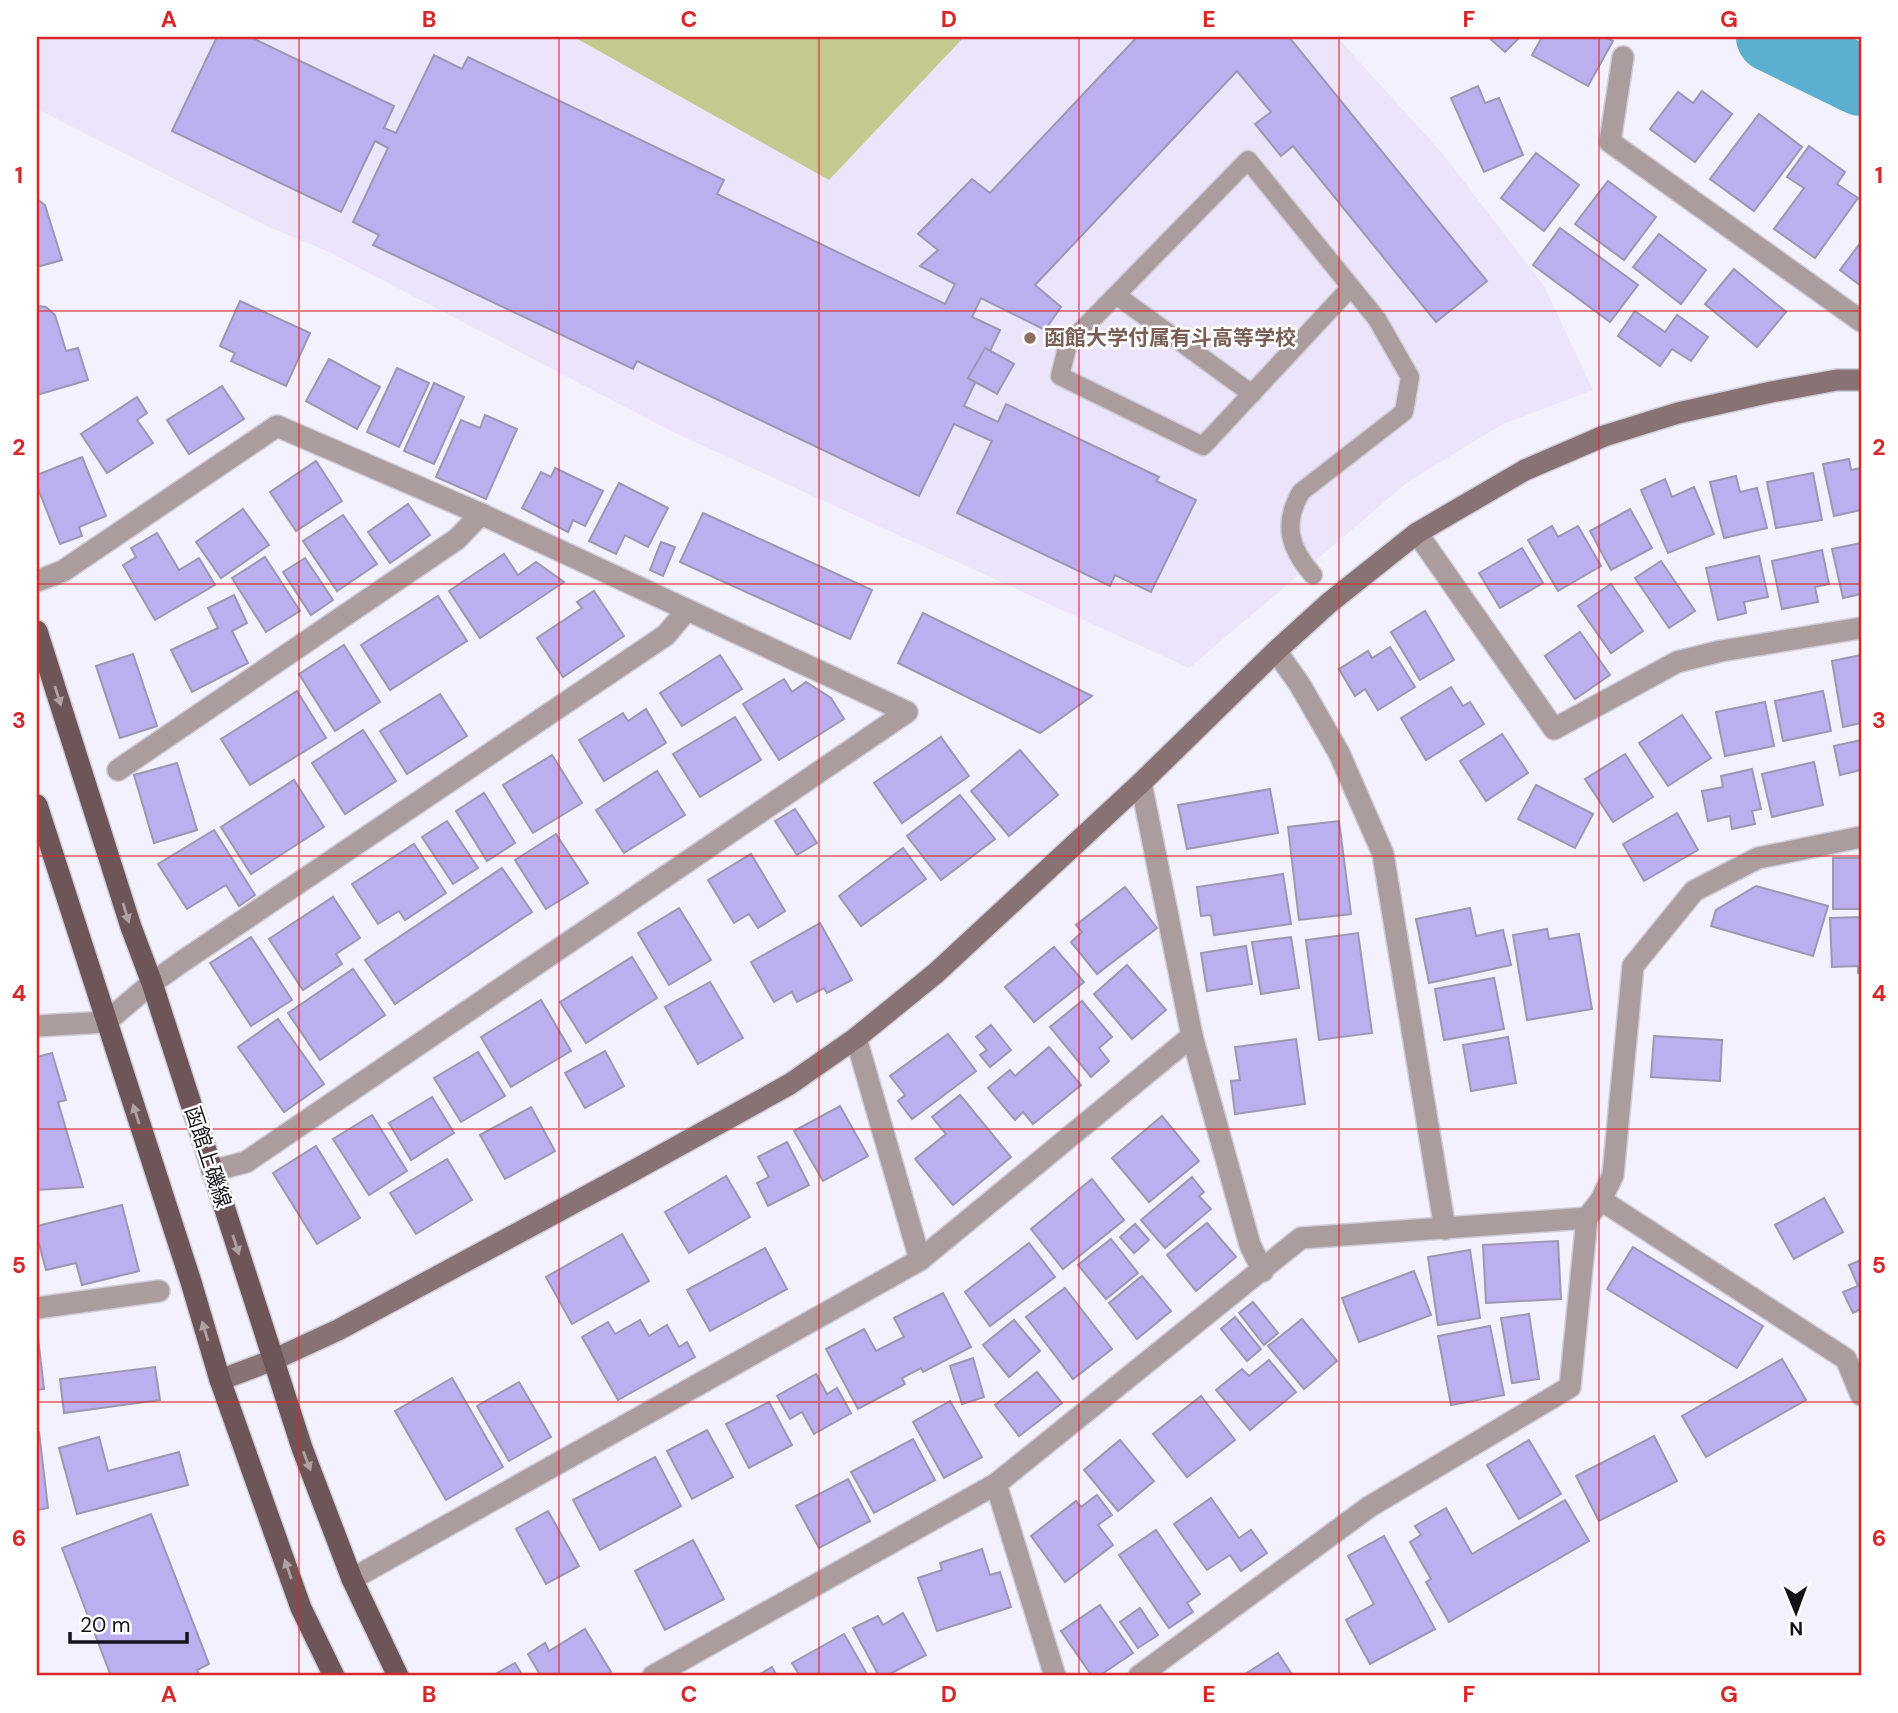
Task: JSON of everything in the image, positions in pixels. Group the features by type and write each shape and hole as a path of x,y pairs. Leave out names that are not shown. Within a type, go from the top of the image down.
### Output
{"main road":[{"name":"函館上磯線","path":"37,631 302,1448 352,1579 398,1676"},
{"path":"37,805 220,1380 301,1608 334,1676"}],"street":[{"path":"1623,57 1610,142 1861,321"},
{"path":"220,1380 273,1360 338,1330 634,1171 790,1084 856,1038 936,973 1141,783 1329,603 1417,533 1524,470 1604,436 1678,414 1771,392 1837,380 1861,380"},
{"path":"37,581 63,571 277,426 481,514 907,712 246,1162 212,1171"},
{"path":"118,770 457,539 481,514"},
{"path":"1417,533 1554,729 1677,662 1721,651 1861,628"},
{"path":"37,1026 106,1022 152,983 666,635 687,610"},
{"path":"1276,651 1300,685 1339,753 1383,854 1445,1229"},
{"path":"1141,783 1192,1037 1250,1245 1264,1271"},
{"path":"1139,1676 1369,1507 1570,1387 1587,1217 1601,1200 1613,1175 1633,966 1694,891 1758,858 1861,837"},
{"path":"352,1579 920,1260 1192,1037"},
{"path":"856,1038 920,1260"},
{"path":"1601,1200 1846,1359 1861,1395"},
{"path":"653,1676 996,1484 1264,1271 1301,1238 1587,1217"},
{"path":"37,1308 159,1291"},
{"path":"996,1484 1055,1676"}],"lane":[{"path":"1313,575 1298,559 1292,546 1291,524 1295,503 1301,492 1404,412 1410,377 1377,319 1351,286 1248,160 1068,344 1060,376 1203,446 1351,286"},
{"path":"1116,295 1252,394"}],"shaded area":[{"name":"函館大学付属有斗高等学校","path":"37,37 1337,37 1442,153 1544,286 1593,390 1503,424 1409,481 1189,668 673,432 327,251 269,227 37,109"}],"green space":[{"path":"574,37 964,37 829,180"}],"building":[{"path":"217,37 250,37 394,106 384,128 396,133 434,55 462,69 468,57 724,180 717,194 945,304 955,284 920,266 938,250 918,234 972,179 990,193 1137,37 1289,37 1487,281 1436,322 1293,146 1281,156 1255,124 1271,112 1237,71 1035,285 1061,307 1045,330 981,298 972,317 1000,330 964,406 998,422 1006,404 1159,477 1156,481 1196,500 1151,592 1115,575 1110,586 957,513 992,441 954,424 919,496 637,361 633,369 373,245 379,235 353,222 388,148 375,141 341,212 172,131"},
{"path":"1488,37 1520,37 1505,52"},
{"path":"1542,37 1605,37 1613,41 1588,86 1532,55"},
{"path":"1478,86 1485,103 1499,98 1523,155 1484,172 1451,98"},
{"path":"1702,91 1732,114 1695,162 1650,129 1678,92 1693,103"},
{"path":"1759,114 1802,147 1754,211 1710,179"},
{"path":"1809,146 1845,172 1837,184 1858,198 1815,258 1774,229 1804,188 1787,177"},
{"path":"1536,153 1579,185 1544,231 1501,198"},
{"path":"1608,181 1656,217 1624,260 1575,224"},
{"path":"37,199 45,205 62,260 37,267"},
{"path":"1560,228 1638,285 1610,322 1533,265"},
{"path":"1659,234 1706,270 1681,304 1633,267"},
{"path":"1861,242 1861,286 1840,270"},
{"path":"1734,269 1786,312 1757,347 1705,304"},
{"path":"240,301 310,333 286,386 231,361 235,353 220,346"},
{"path":"37,306 46,307 55,315 66,351 78,348 88,380 37,395"},
{"path":"1635,311 1665,332 1677,315 1708,337 1691,361 1672,349 1660,366 1618,336"},
{"path":"985,348 1014,364 997,394 968,378"},
{"path":"329,359 380,387 357,429 306,401"},
{"path":"397,368 429,383 399,447 367,432"},
{"path":"434,383 464,397 434,464 404,451"},
{"path":"222,386 244,419 189,454 167,420"},
{"path":"137,397 147,413 137,420 153,443 107,473 81,434"},
{"path":"485,415 517,429 486,499 436,477 461,420 480,428"},
{"path":"82,457 106,516 79,527 82,536 60,544 37,486 37,475"},
{"path":"1849,459 1851,470 1861,468 1861,510 1834,516 1823,464"},
{"path":"316,461 342,501 296,531 270,492"},
{"path":"555,468 603,491 585,526 573,520 568,532 522,508 541,472 551,477"},
{"path":"1813,473 1822,520 1776,528 1767,482"},
{"path":"1736,476 1740,492 1757,488 1767,528 1724,538 1710,482"},
{"path":"1665,479 1672,497 1694,487 1714,534 1668,553 1641,490"},
{"path":"619,483 668,508 648,547 625,535 616,554 589,541"},
{"path":"408,504 430,535 390,563 368,532"},
{"path":"243,509 269,545 221,578 196,542"},
{"path":"1630,509 1652,548 1611,570 1590,531"},
{"path":"703,513 872,590 850,639 680,562"},
{"path":"343,515 377,564 337,591 303,541"},
{"path":"1552,526 1558,537 1578,526 1601,566 1558,591 1528,540"},
{"path":"157,533 179,570 199,558 215,585 155,620 123,565 136,557 131,548"},
{"path":"661,542 675,547 663,576 650,570"},
{"path":"1861,543 1861,594 1843,598 1832,549"},
{"path":"1522,548 1543,583 1500,608 1479,573"},
{"path":"1822,550 1829,584 1815,587 1818,602 1782,609 1772,561"},
{"path":"504,554 518,575 536,562 564,582 480,638 449,591"},
{"path":"1759,556 1768,597 1744,602 1746,613 1718,620 1706,568"},
{"path":"265,557 300,611 266,632 232,578"},
{"path":"305,558 333,600 311,615 283,572"},
{"path":"1661,561 1695,611 1669,628 1635,578"},
{"path":"1611,584 1643,631 1611,653 1578,606"},
{"path":"594,591 624,636 563,677 537,638 582,608 577,602"},
{"path":"234,595 247,623 232,631 248,663 192,692 171,650 218,628 208,608"},
{"path":"438,596 467,641 390,690 361,645"},
{"path":"1425,611 1454,660 1420,680 1391,632"},
{"path":"923,613 1092,696 1040,733 898,663"},
{"path":"1580,632 1610,675 1575,699 1545,656"},
{"path":"344,645 380,702 335,731 299,674"},
{"path":"1390,647 1415,687 1378,710 1365,689 1355,696 1339,669 1368,651 1372,658"},
{"path":"133,654 157,726 120,738 96,666"},
{"path":"720,655 742,689 682,726 660,693"},
{"path":"1861,655 1861,723 1843,727 1832,661"},
{"path":"784,679 792,692 806,682 831,698 844,719 779,760 743,704"},
{"path":"1451,687 1463,706 1470,702 1484,724 1426,760 1401,718"},
{"path":"297,691 326,738 250,785 221,739"},
{"path":"1823,691 1831,731 1783,741 1775,701"},
{"path":"440,694 467,736 407,774 380,731"},
{"path":"1765,702 1774,746 1725,756 1716,712"},
{"path":"646,709 666,743 604,781 579,740 623,713 628,721"},
{"path":"1682,715 1711,758 1668,786 1639,743"},
{"path":"735,717 761,760 700,797 673,754"},
{"path":"363,730 396,781 345,814 312,763"},
{"path":"1502,734 1528,773 1486,801 1460,761"},
{"path":"941,737 969,776 902,823 874,783"},
{"path":"1861,740 1861,770 1840,775 1834,746"},
{"path":"1020,750 1058,795 1009,836 971,791"},
{"path":"1625,754 1653,797 1613,822 1585,779"},
{"path":"552,755 582,803 533,833 503,785"},
{"path":"1814,762 1823,805 1772,817 1762,774"},
{"path":"177,763 197,830 154,843 134,775"},
{"path":"1752,769 1761,809 1752,811 1755,824 1732,829 1730,816 1708,821 1702,791 1723,787 1721,776"},
{"path":"657,771 685,815 624,853 596,810"},
{"path":"294,780 324,827 251,874 221,827"},
{"path":"1536,785 1593,814 1575,848 1518,819"},
{"path":"1270,789 1278,833 1187,849 1178,805"},
{"path":"484,793 515,843 487,861 456,811"},
{"path":"960,795 995,839 941,880 907,836"},
{"path":"795,809 817,843 797,855 775,821"},
{"path":"1677,813 1698,850 1644,881 1623,844"},
{"path":"447,821 478,868 453,884 422,837"},
{"path":"1339,821 1351,914 1299,920 1288,827"},
{"path":"214,830 255,895 239,906 226,885 187,909 158,864"},
{"path":"556,834 588,883 546,909 515,860"},
{"path":"414,844 446,893 405,920 399,911 378,924 352,884"},
{"path":"903,848 926,879 861,926 839,896"},
{"path":"751,854 785,911 758,928 749,914 734,923 708,880"},
{"path":"1833,858 1861,858 1861,909 1833,909"},
{"path":"502,868 532,912 395,1004 365,960"},
{"path":"1283,874 1291,924 1214,935 1211,915 1201,916 1197,887"},
{"path":"1756,886 1828,906 1813,956 1711,926 1716,910"},
{"path":"1125,887 1157,928 1097,974 1071,942 1082,932 1076,925"},
{"path":"333,897 360,938 336,954 342,964 303,990 269,939"},
{"path":"679,908 711,960 669,985 638,933"},
{"path":"1470,908 1476,936 1503,930 1511,965 1429,983 1416,919"},
{"path":"1861,917 1861,973 1858,973 1858,966 1832,967 1830,918"},
{"path":"820,923 852,980 827,993 824,988 797,1002 792,992 774,1002 751,962"},
{"path":"1547,929 1549,939 1579,934 1592,1009 1527,1020 1513,935"},
{"path":"1358,933 1372,1033 1319,1040 1306,940"},
{"path":"251,937 292,1000 251,1026 210,963"},
{"path":"1291,937 1299,988 1261,994 1252,942"},
{"path":"1246,946 1252,984 1207,991 1201,953"},
{"path":"1054,947 1084,982 1034,1022 1005,987"},
{"path":"632,957 657,998 586,1043 560,1002"},
{"path":"1127,965 1166,1010 1132,1039 1094,994"},
{"path":"353,969 385,1015 320,1060 288,1013"},
{"path":"1494,978 1504,1029 1444,1040 1435,989"},
{"path":"710,982 743,1038 698,1064 665,1007"},
{"path":"541,1000 571,1051 511,1087 481,1037"},
{"path":"1082,1001 1112,1037 1099,1048 1109,1061 1091,1077 1050,1027"},
{"path":"278,1019 324,1084 284,1112 238,1047"},
{"path":"991,1025 1011,1050 990,1067 980,1055 987,1050 976,1037"},
{"path":"948,1034 976,1071 912,1119 898,1101 905,1095 890,1076"},
{"path":"1654,1036 1722,1040 1720,1081 1651,1077"},
{"path":"1508,1037 1516,1083 1471,1091 1463,1045"},
{"path":"1296,1039 1305,1104 1235,1114 1231,1081 1240,1080 1235,1047"},
{"path":"1049,1047 1081,1085 1033,1124 1023,1112 1015,1120 988,1088 1010,1070 1015,1076"},
{"path":"605,1051 624,1086 585,1108 565,1073"},
{"path":"478,1052 505,1096 461,1122 434,1078"},
{"path":"52,1053 66,1100 58,1102 83,1187 37,1190 37,1057"},
{"path":"960,1095 1011,1157 953,1205 915,1159 946,1134 932,1117"},
{"path":"432,1097 454,1133 411,1160 389,1123"},
{"path":"840,1106 868,1156 823,1181 794,1131"},
{"path":"531,1107 555,1151 505,1179 480,1135"},
{"path":"372,1115 407,1171 369,1195 333,1139"},
{"path":"1162,1116 1199,1161 1149,1202 1112,1158"},
{"path":"787,1142 809,1185 768,1206 757,1183 769,1177 758,1157"},
{"path":"316,1146 360,1218 317,1244 273,1173"},
{"path":"447,1159 472,1200 416,1234 390,1193"},
{"path":"726,1176 750,1217 689,1253 665,1212"},
{"path":"1192,1177 1204,1192 1199,1196 1211,1209 1165,1248 1141,1220"},
{"path":"1092,1179 1124,1220 1063,1269 1031,1229"},
{"path":"1824,1198 1843,1232 1794,1259 1775,1225"},
{"path":"122,1205 139,1271 82,1285 76,1263 46,1270 37,1226"},
{"path":"1207,1223 1236,1257 1196,1291 1167,1255"},
{"path":"1135,1224 1149,1240 1134,1253 1120,1237"},
{"path":"622,1234 649,1281 572,1324 546,1277"},
{"path":"1111,1239 1138,1273 1106,1299 1078,1265"},
{"path":"1558,1241 1561,1299 1486,1303 1483,1245"},
{"path":"1029,1243 1055,1277 990,1326 965,1292"},
{"path":"1633,1247 1763,1326 1737,1368 1607,1289"},
{"path":"765,1248 787,1289 710,1331 687,1290"},
{"path":"1470,1250 1480,1318 1438,1325 1428,1257"},
{"path":"1861,1260 1861,1309 1853,1313 1843,1292 1858,1286 1849,1265"},
{"path":"1414,1271 1431,1315 1359,1342 1342,1298"},
{"path":"1142,1276 1171,1311 1137,1339 1109,1303"},
{"path":"1065,1288 1112,1349 1073,1379 1026,1317"},
{"path":"943,1293 971,1347 923,1372 921,1368 902,1378 905,1384 858,1409 826,1349 864,1329 876,1351 904,1337 894,1318"},
{"path":"1253,1302 1278,1333 1264,1345 1239,1313"},
{"path":"1529,1314 1539,1379 1512,1383 1501,1318"},
{"path":"1235,1317 1261,1349 1247,1361 1221,1329"},
{"path":"1302,1319 1337,1361 1304,1389 1268,1346"},
{"path":"640,1320 649,1336 667,1325 679,1347 687,1342 695,1357 618,1400 582,1337 608,1322 615,1334"},
{"path":"1014,1320 1040,1351 1009,1377 983,1345"},
{"path":"1490,1326 1504,1395 1451,1405 1438,1336"},
{"path":"37,1329 44,1389 37,1390"},
{"path":"973,1358 984,1397 962,1404 950,1366"},
{"path":"1782,1359 1806,1400 1706,1457 1682,1416"},
{"path":"1269,1360 1296,1392 1250,1430 1216,1390 1242,1369 1249,1376"},
{"path":"155,1367 160,1400 64,1413 60,1379"},
{"path":"1037,1372 1062,1403 1019,1436 995,1405"},
{"path":"816,1374 827,1394 837,1388 851,1413 814,1434 802,1412 790,1419 777,1396"},
{"path":"452,1378 503,1467 446,1500 395,1411"},
{"path":"519,1382 551,1437 509,1461 477,1406"},
{"path":"1201,1396 1235,1440 1187,1477 1153,1434"},
{"path":"950,1401 982,1457 944,1478 913,1422"},
{"path":"769,1402 792,1445 749,1468 726,1424"},
{"path":"707,1430 733,1477 692,1499 667,1451"},
{"path":"37,1432 48,1508 37,1510"},
{"path":"1654,1436 1677,1481 1599,1521 1576,1476"},
{"path":"99,1437 108,1471 179,1452 188,1485 77,1514 59,1448"},
{"path":"913,1439 935,1480 874,1513 851,1472"},
{"path":"1120,1440 1154,1481 1118,1511 1084,1470"},
{"path":"1529,1440 1561,1494 1519,1519 1487,1465"},
{"path":"655,1457 681,1506 600,1550 573,1500"},
{"path":"848,1479 870,1521 819,1548 796,1506"},
{"path":"1097,1495 1112,1515 1098,1525 1113,1545 1065,1582 1031,1536 1076,1501 1081,1507"},
{"path":"1211,1498 1239,1538 1251,1530 1267,1553 1241,1571 1230,1555 1207,1570 1174,1524"},
{"path":"1565,1500 1589,1541 1449,1622 1426,1582 1431,1579 1410,1542 1421,1535 1415,1526 1446,1508 1472,1554"},
{"path":"548,1511 579,1566 546,1584 516,1529"},
{"path":"151,1514 209,1664 197,1670 200,1676 111,1676 62,1548"},
{"path":"1156,1530 1200,1594 1187,1603 1193,1612 1169,1628 1119,1555"},
{"path":"1384,1536 1435,1629 1370,1664 1346,1620 1374,1604 1348,1556"},
{"path":"693,1540 724,1599 665,1630 635,1571"},
{"path":"982,1549 990,1575 1000,1572 1011,1607 937,1631 918,1578 942,1570 940,1563"},
{"path":"1100,1605 1133,1653 1099,1676 1092,1676 1061,1631"},
{"path":"1140,1608 1158,1635 1138,1648 1120,1622"},
{"path":"903,1613 926,1655 886,1676 879,1676 853,1628 878,1616 883,1625"},
{"path":"585,1629 611,1672 604,1676 541,1676 528,1654 545,1643 549,1651"},
{"path":"844,1634 868,1676 800,1676 792,1663"},
{"path":"1278,1653 1293,1676 1242,1676"},
{"path":"515,1663 523,1676 492,1676"},
{"path":"772,1667 777,1676 757,1676"}],"waterway":[{"path":"1771,37 1861,81"}],"place":[{"name":"函館大学付属有斗高等学校","path":"1030,338"}]}
